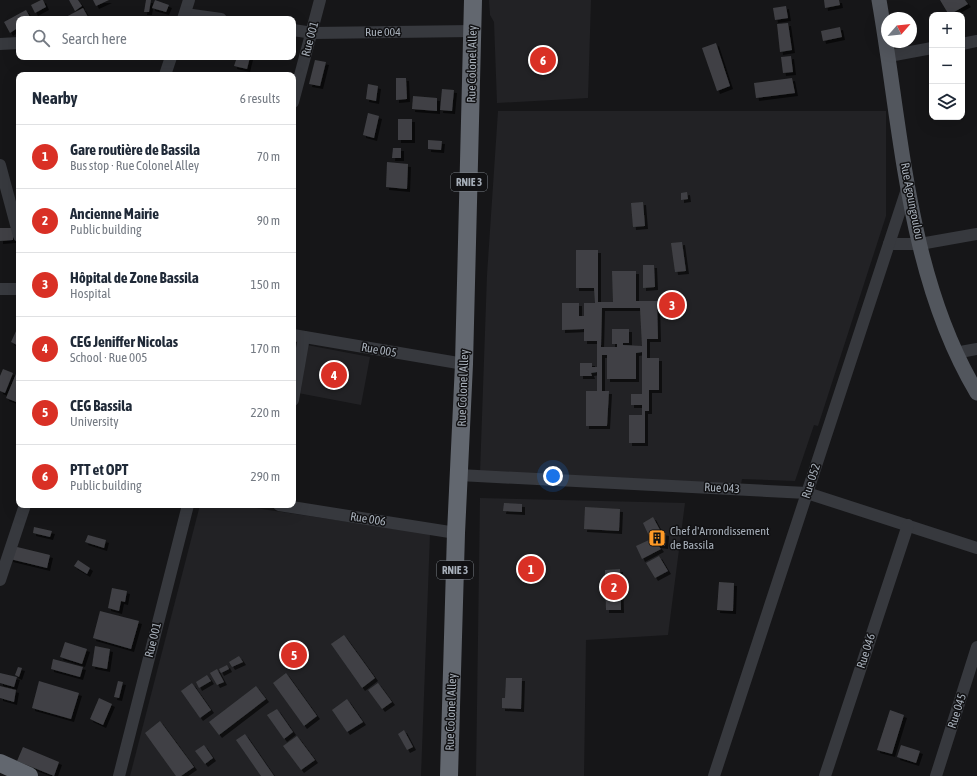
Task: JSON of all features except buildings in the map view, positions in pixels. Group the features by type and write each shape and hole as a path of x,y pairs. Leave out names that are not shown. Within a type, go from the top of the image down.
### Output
{"highway":[{"name":"Rue Colonel Alley","path":"449,776 456,533 464,364 474,0"},
{"path":"0,763 29,776"}],"main road":[{"name":"Rue Agoungoulou","path":"879,0 889,56 908,186 920,244 934,297 955,353 977,393"}],"street":[{"path":"184,16 189,0"},
{"name":"Rue 001","path":"296,91 320,0"},
{"name":"Rue 004","path":"296,30 312,33 473,31"},
{"path":"965,43 977,41"},
{"path":"0,44 16,43"},
{"path":"889,56 929,49"},
{"path":"166,72 170,60"},
{"path":"0,165 16,225"},
{"name":"Rue 052","path":"714,776 908,186"},
{"path":"889,244 920,244 977,234"},
{"path":"0,289 16,289"},
{"path":"296,362 298,336"},
{"name":"Rue 005","path":"298,336 464,364"},
{"path":"955,353 977,349"},
{"name":"Rue 043","path":"459,475 807,492 977,548"},
{"path":"0,580 23,508"},
{"name":"Rue 001","path":"119,776 187,508"},
{"name":"Rue 006","path":"296,508 456,533"},
{"name":"Rue 046","path":"825,776 908,525"},
{"name":"Rue 045","path":"936,776 977,647"}],"shaded area":[{"path":"489,0 591,0 588,98 497,103 494,22 490,15"},
{"path":"498,111 886,111 886,216 818,426 814,425 795,481 742,479 741,484 480,473 487,275"},
{"path":"307,345 370,357 361,405 298,393"},
{"path":"480,498 685,503 668,635 586,640 584,776 476,776"},
{"path":"199,508 255,508 430,534 421,776 130,776"}],"place":[{"name":"PTT et OPT","path":"543,60"},
{"name":"Hôpital de Zone Bassila","path":"672,305"},
{"name":"CEG Jeniffer Nicolas","path":"334,375"},
{"name":"Chef d'Arrondissement de Bassila","path":"657,538"},
{"name":"Gare routière de Bassila","path":"531,569"},
{"name":"Ancienne Mairie","path":"614,587"},
{"name":"CEG Bassila","path":"294,655"}]}
